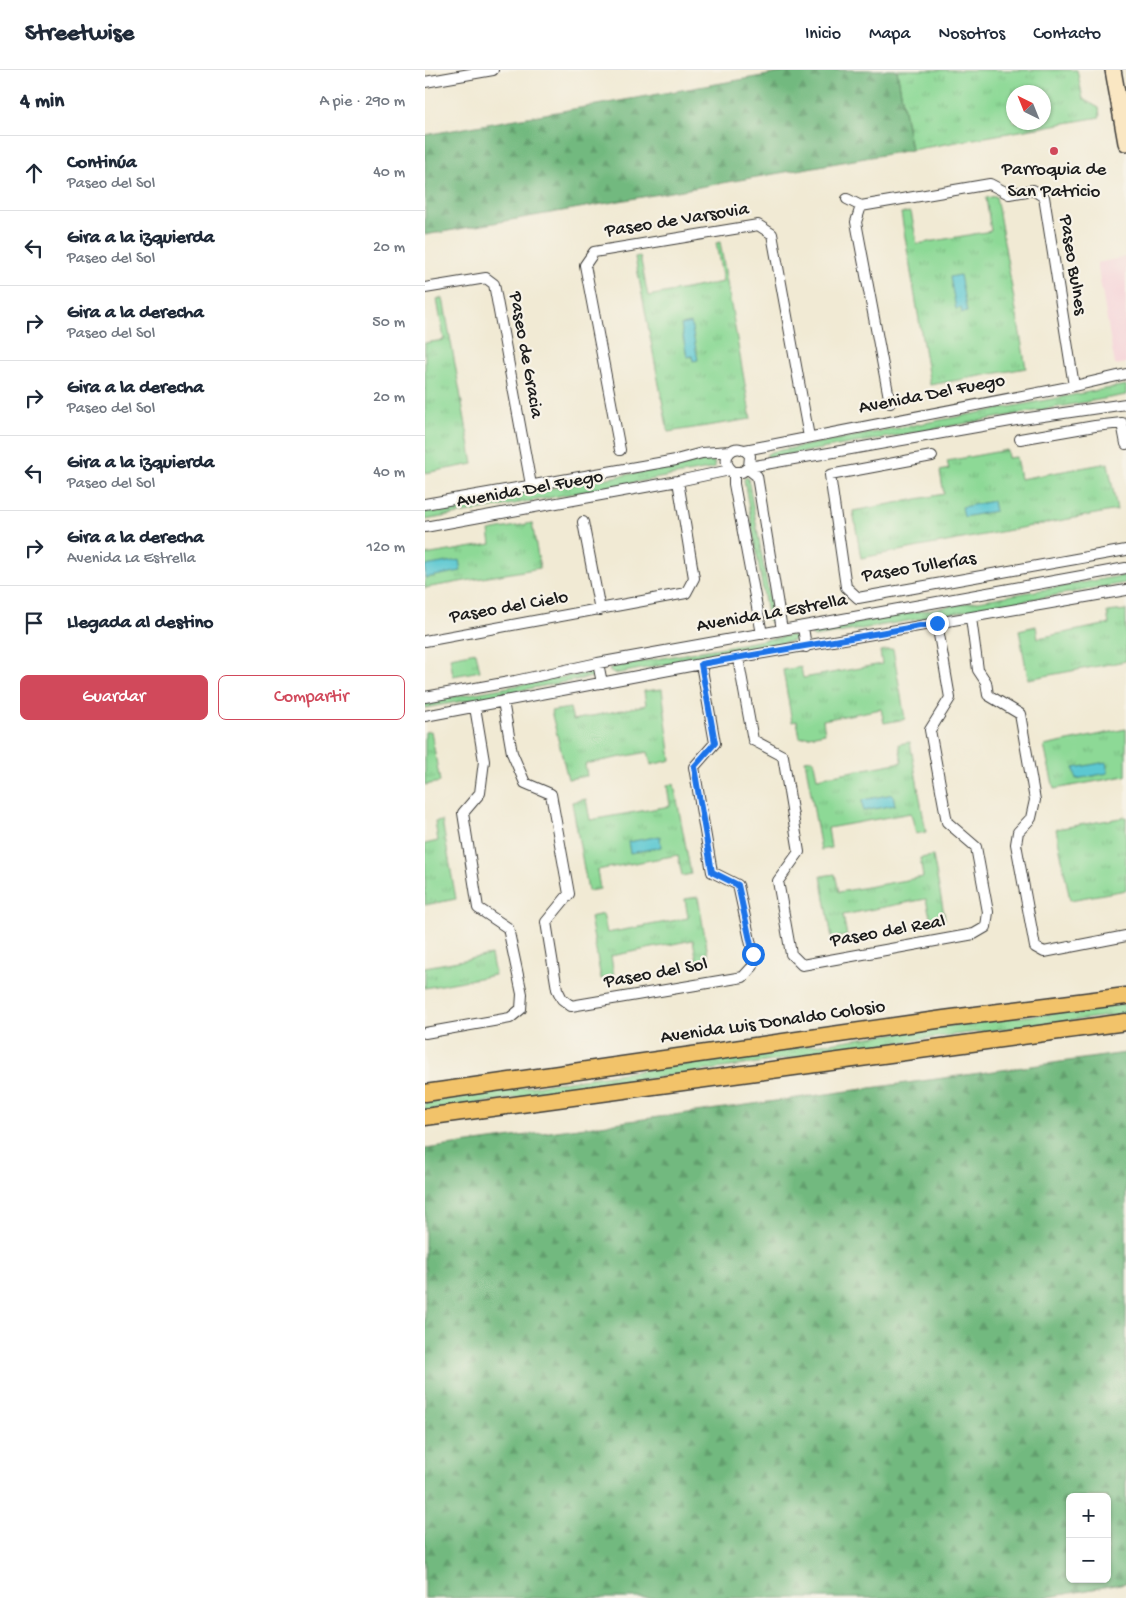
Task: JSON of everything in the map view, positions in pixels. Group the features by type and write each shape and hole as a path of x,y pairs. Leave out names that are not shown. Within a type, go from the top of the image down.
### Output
{"main road":[{"path":"1113,70 1126,143"},
{"name":"Avenida Luis Donaldo Colosio","path":"425,1093 945,1019 1126,996"},
{"path":"425,1117 1126,1022"}],"street":[{"path":"425,82 493,70"},
{"name":"Paseo Bulnes","path":"861,206 990,184 1009,194 1033,190 1044,198 1073,382"},
{"path":"847,199 861,206 856,222 890,403"},
{"name":"Paseo de Varsovia","path":"619,450 585,265 594,252 758,225 772,234 809,437"},
{"name":"Paseo de Gracia","path":"425,288 486,278 495,284 531,485"},
{"name":"Avenida Del Fuego","path":"745,450 1073,382 1126,374"},
{"path":"1123,405 1122,420 1126,444"},
{"name":"Avenida Del Fuego","path":"748,468 1022,419 1123,405"},
{"path":"1020,439 1122,420"},
{"path":"732,471 742,472 748,468 750,456 745,450 737,448 730,451 726,458 727,466 732,471 762,634"},
{"name":"Avenida Del Fuego","path":"425,504 676,460 702,453 730,451"},
{"name":"Paseo Tullerías","path":"932,456 831,475 846,587 859,598 1126,550"},
{"path":"748,468 757,476 783,630"},
{"name":"Avenida Del Fuego","path":"425,527 732,471"},
{"name":"Paseo del Cielo","path":"425,642 686,593 694,578 678,481"},
{"path":"583,522 600,610"},
{"name":"Avenida La Estrella","path":"425,697 515,681 598,663 1126,568"},
{"name":"Avenida La Estrella","path":"425,716 701,664 937,623 971,623 1126,590"},
{"name":"Paseo del Real","path":"739,658 753,740 783,756 799,852 779,881 791,954 802,964 974,934 986,927 988,912 976,847 947,822 930,730 950,698 937,623"},
{"path":"971,623 978,670 987,682 989,696 1020,714 1035,800 1031,818 1018,832 1016,844 1035,947 1044,952 1126,936"},
{"path":"803,627 806,646"},
{"path":"598,663 601,683"},
{"name":"Paseo del Sol","path":"503,702 512,754 525,783 551,794 569,894 545,922 557,989 562,999 571,1006 743,977 753,966 753,954 738,885 712,872 694,767 715,743 701,664"},
{"path":"425,1033 510,1018 521,1009 522,994 508,928 478,908 463,813 480,793 484,761 475,707"}],"shaded area":[{"path":"1126,257 1126,363 1115,365 1097,263"}],"green space":[{"path":"796,70 897,70 911,150 425,235 425,135"},
{"path":"897,70 1077,70 1083,99 1099,108 1100,117 1051,126 1051,85 1006,85 1006,130 1026,130 911,150"},
{"path":"996,196 1026,368 930,385 901,213 911,212 917,244 991,231 986,198"},
{"path":"720,242 751,419 668,432 635,257 640,256 648,296 723,282 716,243"},
{"path":"443,298 473,464 425,473 425,343 444,340 437,299"},
{"path":"1126,385 1126,395 770,458 766,455 771,452"},
{"path":"1007,450 1008,458 1016,457 1020,479 1108,463 1117,510 861,558 853,511 944,494 940,471 949,469 947,461"},
{"path":"714,459 715,468 425,520 425,511"},
{"path":"748,478 773,618 771,622 768,620 744,479"},
{"path":"532,523 540,568 425,588 425,555 491,544 489,531"},
{"path":"1126,575 1126,583 815,637 811,635 814,630"},
{"path":"1126,610 1126,661 1028,679 1019,630 1036,626 1038,638 1109,624 1107,612"},
{"path":"792,635 796,638 793,641 614,674 609,671 611,667"},
{"path":"893,649 905,719 884,723 881,709 823,720 825,733 800,738 797,721 792,722 783,670 801,667 803,678 882,664 880,651"},
{"path":"476,652 480,671 453,676 450,657"},
{"path":"591,672 594,674 592,677 425,708 425,702"},
{"path":"662,689 671,760 651,765 648,752 585,764 587,776 568,779 551,711 570,708 573,720 646,705 644,691"},
{"path":"1126,729 1126,776 1054,789 1044,746"},
{"path":"431,731 440,782 425,785 425,732"},
{"path":"910,742 926,832 916,834 911,813 828,828 831,848 821,850 805,760 813,759 817,778 902,762 899,744"},
{"path":"674,784 691,874 682,876 678,855 597,870 600,889 588,891 572,802 586,799 590,820 670,806 667,785"},
{"path":"1126,817 1126,890 1070,900 1056,829"},
{"path":"442,821 456,899 425,905 425,844 438,841 435,822"},
{"path":"933,856 945,919 931,921 926,899 843,915 847,936 832,938 821,876 835,874 839,892 923,877 920,858"},
{"path":"698,897 709,960 697,962 693,940 611,956 614,976 601,979 590,917 603,914 607,933 688,918 685,899"},
{"path":"491,955 495,975 425,988 425,967"},
{"path":"1126,1004 1126,1014 945,1036 425,1111 425,1102 945,1026"},
{"path":"1126,1053 1126,1583 1044,1598 425,1598 425,1149"}],"water":[{"path":"960,275 967,312 962,313 961,308 956,309 950,277"},
{"path":"691,323 698,360 693,361 692,356 687,357 681,325"},
{"path":"993,501 995,511 964,517 962,507"},
{"path":"459,560 461,571 425,578 425,566"},
{"path":"1106,762 1108,773 1076,779 1074,768"},
{"path":"893,794 895,805 863,811 862,800"},
{"path":"660,836 661,847 630,853 628,842"}],"place":[{"name":"Parroquia de San Patricio","path":"1054,151"}],"route":[{"path":"753,954 738,885 712,872 694,767 715,743 701,664 937,623"}]}
